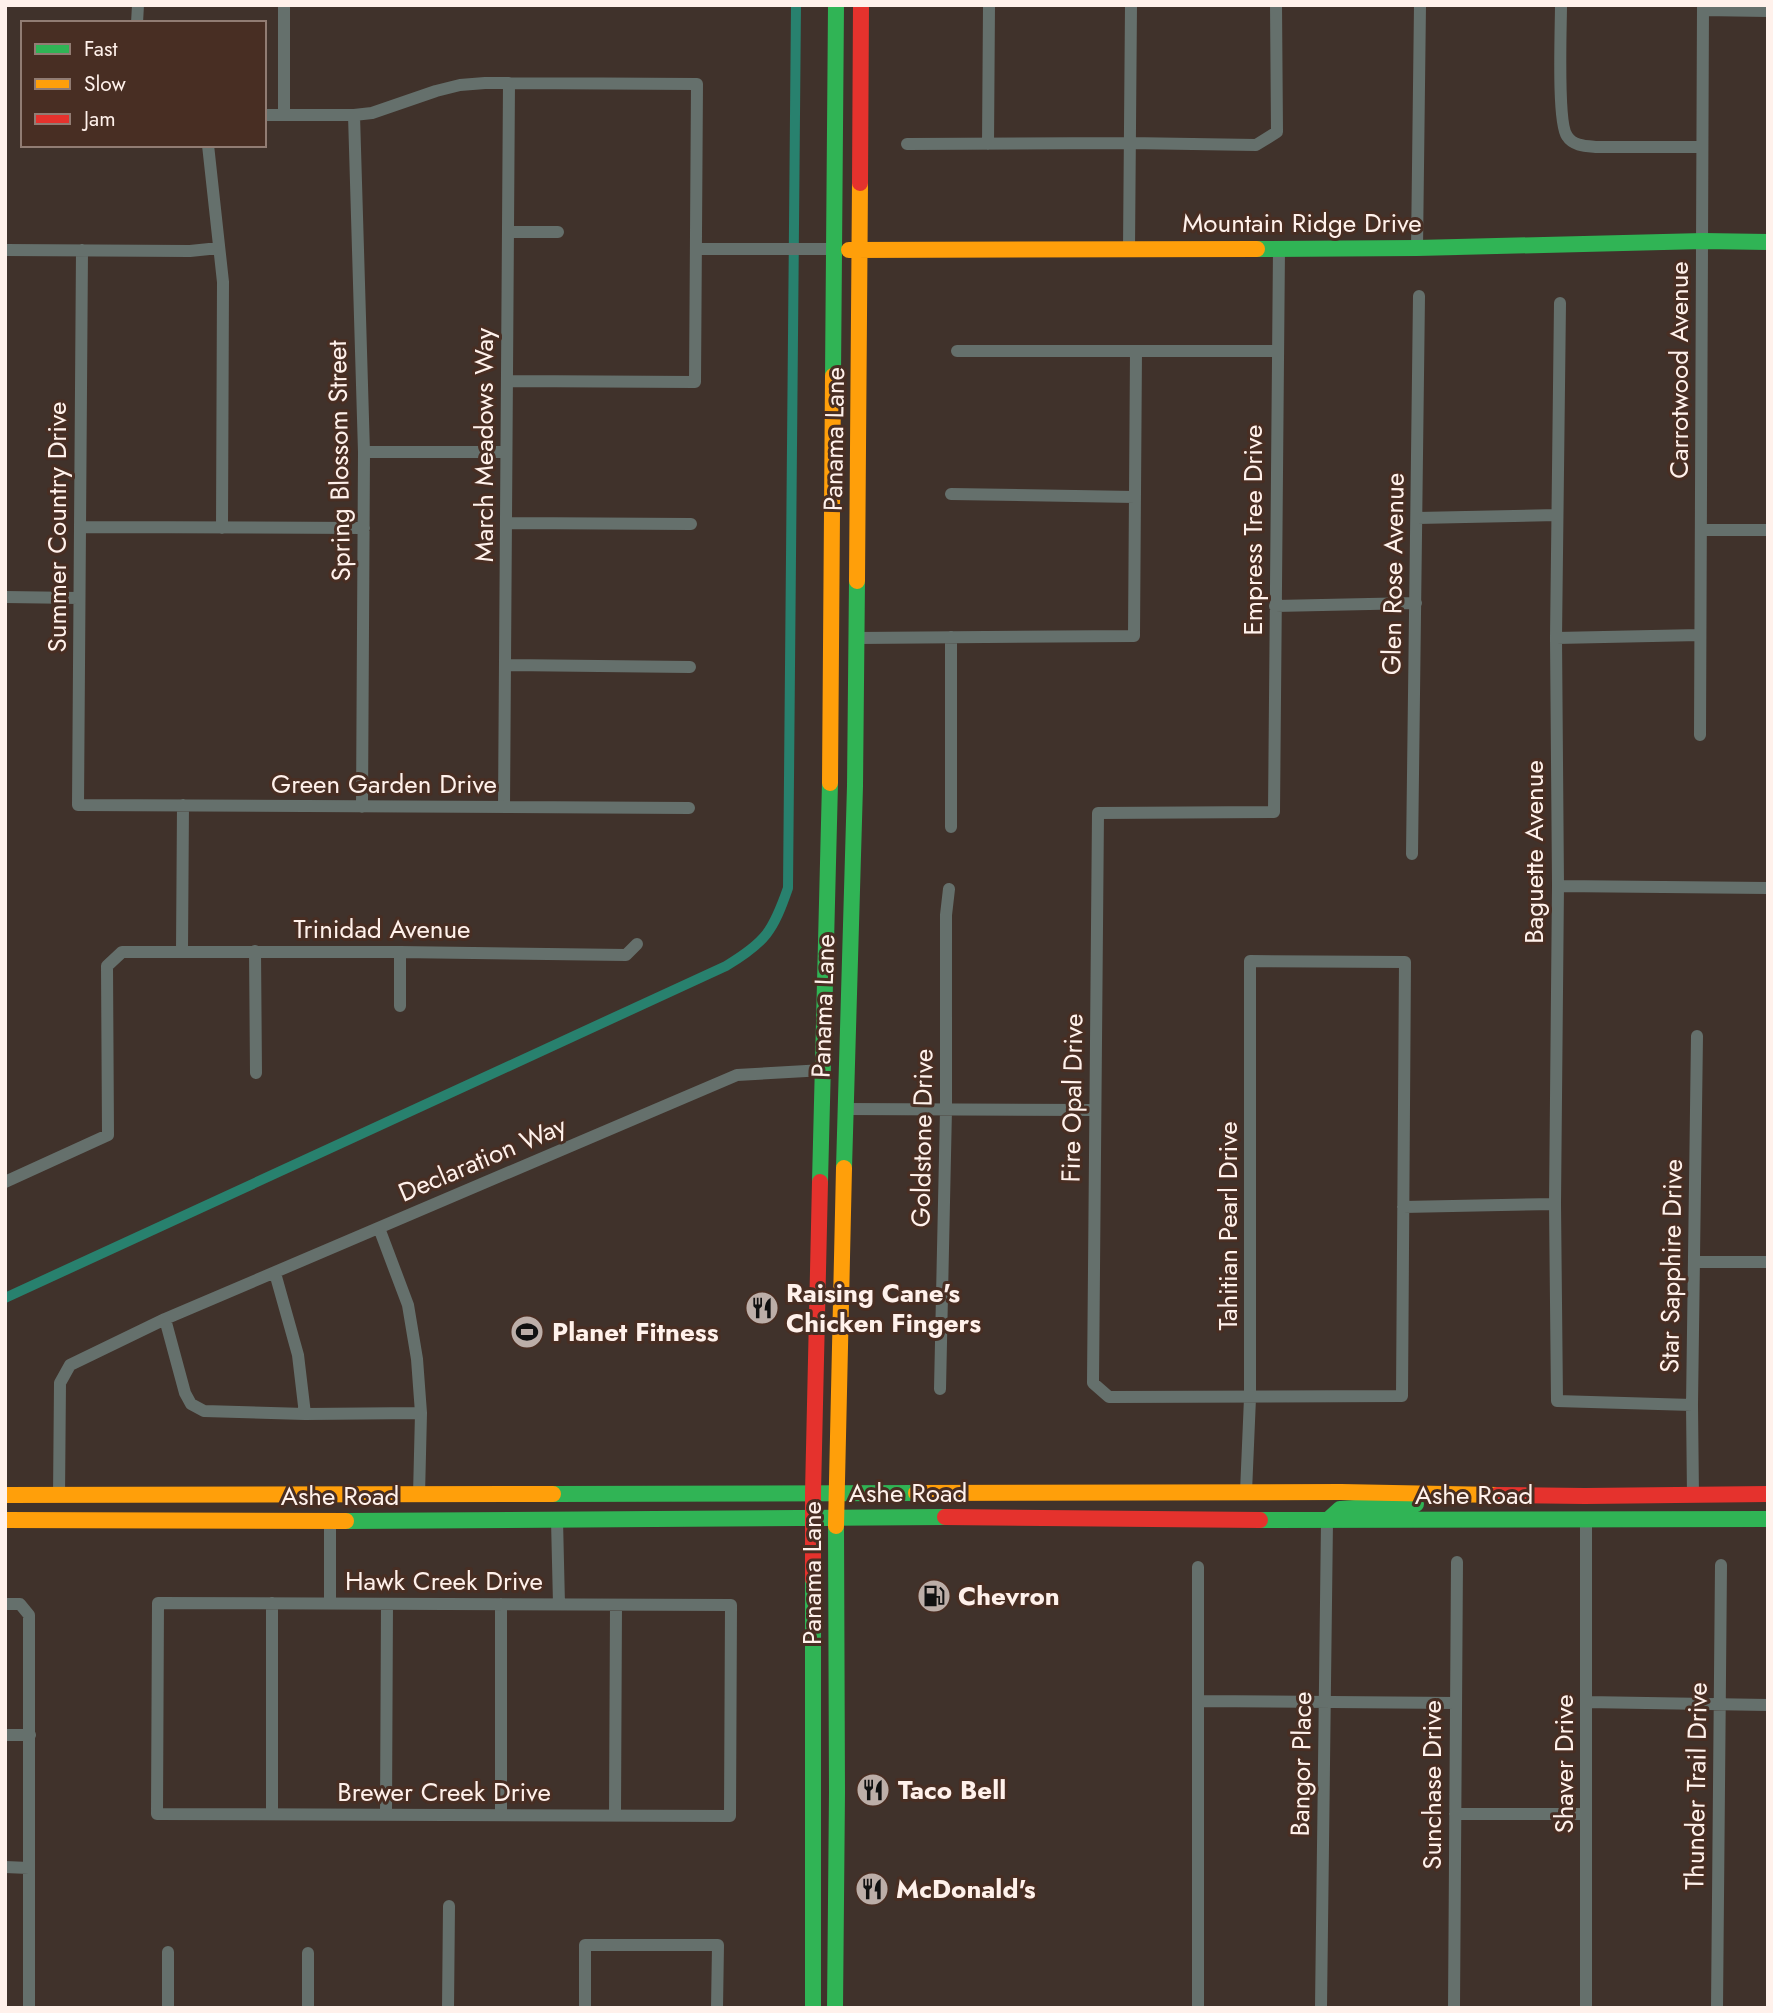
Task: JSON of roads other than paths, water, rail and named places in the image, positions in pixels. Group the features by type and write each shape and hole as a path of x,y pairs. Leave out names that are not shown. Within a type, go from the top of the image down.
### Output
{"main road":[{"name":"Panama Lane","path":"813,2008 813,1493 830,785 836,5"},
{"name":"Panama Lane","path":"835,2008 835,1517 855,786 861,5"},
{"name":"Mountain Ridge Drive","path":"835,249 1417,248 1703,241 1768,242"},
{"path":"832,558 843,567 844,625 851,635 857,638"},
{"path":"824,1070 845,1109"},
{"path":"1141,1518 1159,1510 1229,1508 1239,1504 1246,1492"},
{"name":"Ashe Road","path":"9,1498 1246,1492 1693,1496 1768,1494"},
{"path":"1033,1519 1048,1509 1122,1507 1142,1493"},
{"path":"1327,1521 1340,1509 1415,1505 1447,1501 1456,1495"},
{"name":"Ashe Road","path":"5,1520 330,1521 835,1517 1327,1521 1768,1520"}],"street":[{"path":"284,5 284,115"},
{"path":"988,144 989,5"},
{"path":"1129,248 1131,5"},
{"path":"907,144 1256,145 1277,132 1276,5"},
{"path":"1417,248 1420,5"},
{"path":"1562,5 1561,98 1562,124 1567,137 1580,145 1597,147 1702,147"},
{"path":"1703,8 1768,11"},
{"name":"Carrotwood Avenue","path":"1700,735 1703,8"},
{"name":"March Meadows Way","path":"504,807 509,83"},
{"path":"266,115 372,113 460,85 697,84 695,382 507,381"},
{"name":"Spring Blossom Street","path":"354,115 365,452 362,807"},
{"path":"208,147 223,299 222,527"},
{"path":"508,232 558,232"},
{"path":"5,250 190,251 219,248"},
{"path":"696,248 835,249"},
{"name":"Empress Tree Drive","path":"1098,813 1274,812 1279,248"},
{"name":"Summer Country Drive","path":"78,805 82,250"},
{"name":"Glen Rose Avenue","path":"1412,854 1419,296"},
{"name":"Baguette Avenue","path":"1560,303 1556,638 1557,1401 1692,1405"},
{"path":"957,351 1278,351"},
{"path":"857,638 1134,636 1136,351"},
{"path":"365,452 506,452"},
{"path":"951,495 1135,497"},
{"path":"1417,518 1558,515"},
{"path":"506,523 691,524"},
{"path":"80,527 364,528"},
{"path":"1701,530 1768,530"},
{"path":"5,597 79,598"},
{"path":"1275,606 1416,603"},
{"path":"1556,638 1700,635"},
{"path":"951,637 951,827"},
{"path":"505,665 690,667"},
{"name":"Green Garden Drive","path":"78,805 690,808"},
{"path":"182,950 183,805"},
{"name":"Fire Opal Drive","path":"1098,813 1093,1382 1109,1397 1250,1398"},
{"path":"1558,886 1768,888"},
{"name":"Goldstone Drive","path":"940,1388 947,1109 946,902 949,889"},
{"name":"Trinidad Avenue","path":"5,1182 108,1135 107,966 122,952 182,950 626,955 637,944"},
{"path":"255,951 256,1073"},
{"path":"400,952 400,1006"},
{"name":"Tahitian Pearl Drive","path":"1246,1492 1250,1398 1250,961 1405,962 1403,1207"},
{"name":"Star Sapphire Drive","path":"1693,1496 1697,1037"},
{"name":"Declaration Way","path":"59,1496 60,1383 70,1365 165,1320 737,1075 824,1070"},
{"path":"845,1109 1095,1110"},
{"path":"1250,1398 1402,1396 1403,1207 1555,1204"},
{"path":"379,1228 408,1305 417,1359 421,1413 419,1495"},
{"path":"1694,1262 1768,1262"},
{"path":"275,1273 298,1355 305,1414"},
{"path":"165,1320 186,1393 191,1404 204,1411 421,1413"},
{"name":"Shaver Drive","path":"1586,1519 1586,2008"},
{"path":"557,1520 559,1604"},
{"path":"330,1521 330,1604"},
{"name":"Bangor Place","path":"1321,2008 1327,1521"},
{"name":"Sunchase Drive","path":"1454,2008 1457,1562"},
{"name":"Thunder Trail Drive","path":"1717,2008 1721,1565"},
{"path":"1198,1567 1198,2008"},
{"name":"Hawk Creek Drive","path":"157,1814 158,1603 559,1604 731,1605 730,1816"},
{"path":"272,1603 272,1814"},
{"path":"5,1604 20,1604 29,1615 29,2008"},
{"path":"386,1814 387,1604"},
{"path":"501,1604 501,1815"},
{"path":"615,1815 616,1605"},
{"path":"1198,1701 1456,1703"},
{"path":"1586,1702 1768,1706"},
{"path":"5,1735 30,1735"},
{"name":"Brewer Creek Drive","path":"157,1814 730,1816"},
{"path":"1455,1814 1586,1814"},
{"path":"5,1867 30,1868"},
{"path":"448,2008 449,1906"},
{"path":"585,2008 585,1945 718,1945 718,2008"},
{"path":"168,1952 168,2008"},
{"path":"308,2008 309,1953"}],"waterway":[{"path":"5,1298 726,966 759,942 772,925 788,888 796,5"}],"place":[{"name":"Raising Cane's Chicken Fingers","path":"762,1308"},
{"name":"Planet Fitness","path":"527,1332"},
{"name":"Chevron","path":"934,1596"},
{"name":"Taco Bell","path":"873,1790"},
{"name":"McDonald's","path":"872,1889"}]}
